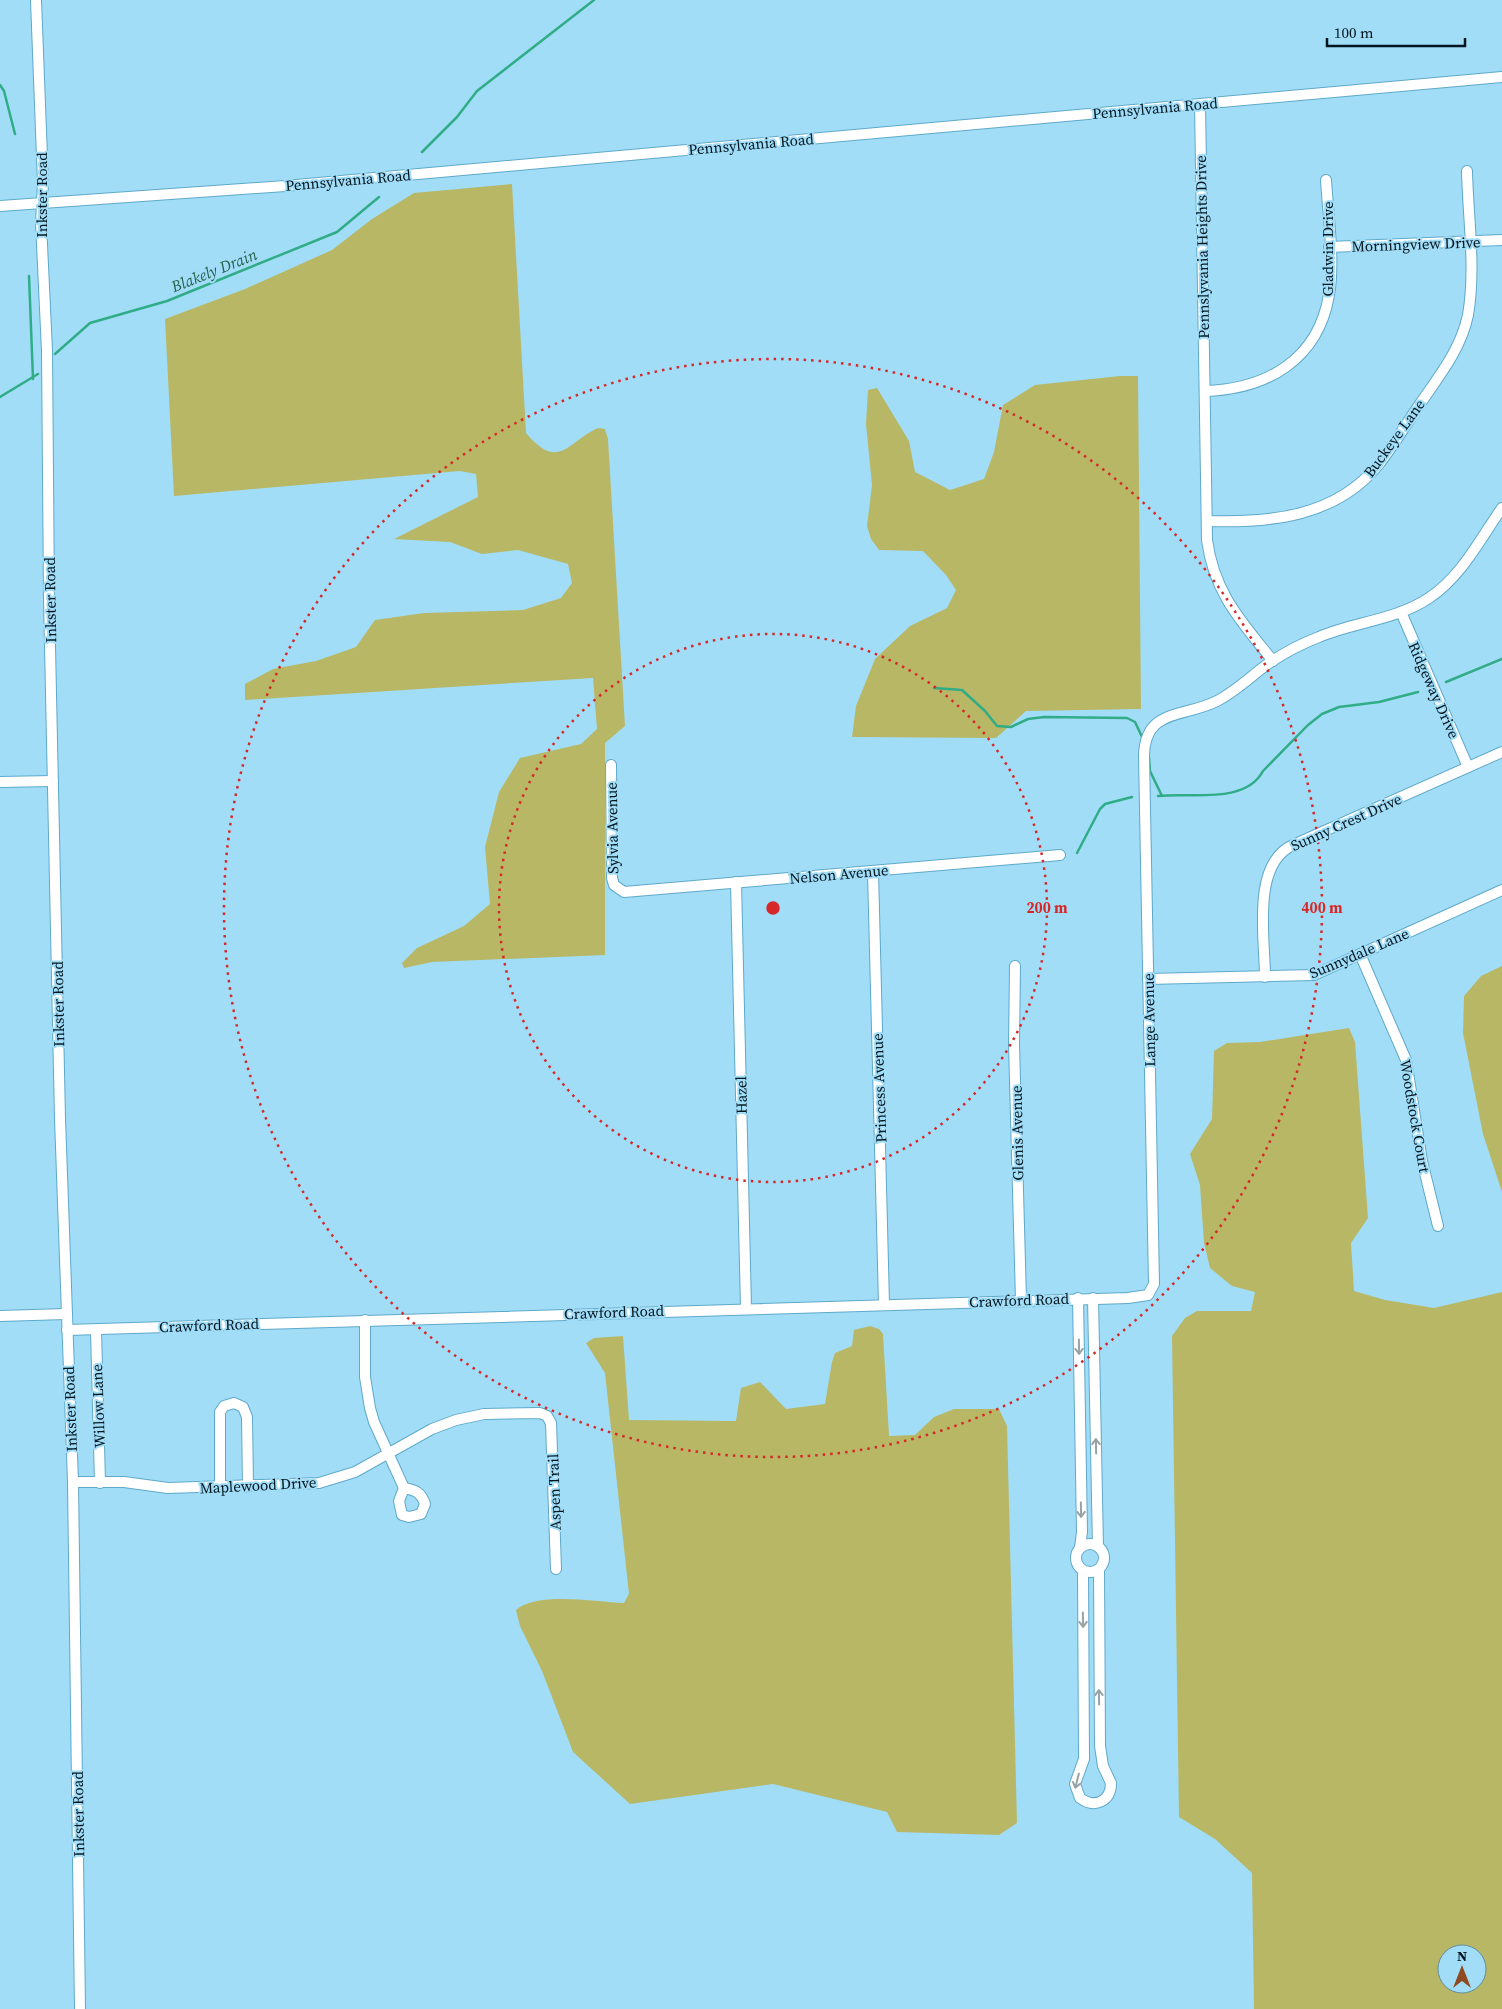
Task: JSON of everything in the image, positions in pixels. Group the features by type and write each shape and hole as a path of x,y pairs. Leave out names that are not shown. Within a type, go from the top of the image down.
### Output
{"street":[{"name":"Inkster Road","path":"36,0 47,351 53,781 66,1314 73,1482 80,2009"},
{"name":"Pennsylvania Road","path":"0,206 285,186 1502,77"},
{"name":"Pennslyvania Heights Drive","path":"1200,104 1209,558 1218,584 1227,602 1273,661"},
{"name":"Buckeye Lane","path":"1207,521 1271,520 1305,513 1344,495 1379,464 1453,355 1460,340 1470,296 1470,242 1466,171"},
{"name":"Gladwin Drive","path":"1205,391 1229,390 1255,384 1283,370 1305,350 1315,336 1328,303 1331,283 1326,180"},
{"name":"Morningview Drive","path":"1330,247 1502,240"},
{"name":"Lange Avenue","path":"1154,1284 1144,756 1147,734 1159,720 1194,711 1216,701 1273,661 1318,637 1401,612 1420,603 1447,584 1463,565 1502,508"},
{"name":"Ridgeway Drive","path":"1401,612 1468,767"},
{"name":"Sunny Crest Drive","path":"1265,977 1264,887 1268,872 1279,855 1293,845 1502,752"},
{"name":"Sylvia Avenue","path":"611,765 612,878 618,889"},
{"path":"0,782 53,781"},
{"name":"Nelson Avenue","path":"618,889 632,893 736,882 1060,855"},
{"name":"Princess Avenue","path":"872,872 884,1304"},
{"name":"Hazel","path":"736,882 746,1308"},
{"name":"Sunnydale Lane","path":"1148,979 1314,975 1502,890"},
{"name":"Woodstock Court","path":"1360,954 1406,1060 1422,1161 1438,1226"},
{"name":"Glenis Avenue","path":"1015,966 1014,1044 1021,1300"},
{"name":"Crawford Road","path":"67,1330 1142,1297 1151,1292 1154,1284"},
{"path":"1078,1298 1080,1548 1076,1558 1079,1568 1084,1571 1094,1572 1099,1569"},
{"path":"1093,1298 1098,1547"},
{"path":"0,1316 66,1314"},
{"path":"365,1320 367,1396 374,1422 404,1488"},
{"name":"Willow Lane","path":"96,1330 100,1483"},
{"path":"220,1487 220,1412 224,1406 234,1403 243,1407 247,1417 248,1486"},
{"name":"Maplewood Drive","path":"73,1482 124,1482 168,1488 307,1484 331,1481 355,1472 432,1429 468,1416 532,1412 547,1416"},
{"name":"Aspen Trail","path":"547,1416 551,1423 552,1439 556,1569"},
{"path":"1080,1428 1096,1427"},
{"path":"1080,1548 1090,1544 1098,1547 1104,1559 1099,1569 1098,1662 1100,1746 1102,1766 1109,1777 1111,1787 1104,1800 1094,1803 1084,1801 1076,1790 1076,1779 1083,1766 1085,1746 1083,1662 1084,1571"},
{"path":"1083,1662 1098,1662"},
{"path":"1085,1746 1100,1746"}],"shaded area":[{"path":"512,184 526,433 537,445 547,451 555,452 563,450 598,428 605,429 608,439 625,726 605,743 605,955 432,962 404,968 402,963 417,948 464,926 490,904 485,847 499,792 520,758 581,744 597,729 593,678 245,700 245,684 273,669 316,661 356,647 375,620 424,613 523,610 561,598 572,583 568,564 518,550 482,554 450,542 394,539 478,497 476,474 460,471 174,496 165,319 245,289 332,250 372,219 414,193"},
{"path":"1120,376 1138,376 1141,709 1026,711 996,738 852,737 856,706 875,659 910,626 947,608 956,590 946,575 923,551 879,550 871,539 867,526 872,485 866,424 868,390 877,388 909,441 915,472 950,490 984,479 994,452 1003,405 1035,385"},
{"path":"1502,966 1502,1192 1483,1134 1463,1033 1464,996 1481,976"},
{"path":"1349,1028 1355,1042 1368,1218 1351,1243 1354,1291 1385,1300 1434,1308 1502,1292 1502,2009 1254,2009 1252,1873 1215,1839 1179,1817 1172,1336 1185,1318 1197,1311 1251,1311 1255,1292 1232,1286 1210,1268 1204,1243 1200,1185 1190,1154 1212,1119 1214,1051 1227,1043 1260,1042"},
{"path":"870,1326 879,1329 883,1334 889,1436 915,1435 934,1417 954,1409 999,1409 1007,1426 1017,1823 999,1835 897,1832 887,1812 773,1784 630,1804 573,1752 542,1671 520,1626 516,1610 526,1604 552,1599 624,1603 629,1594 605,1373 586,1343 594,1338 623,1336 629,1420 736,1421 741,1388 760,1382 786,1409 825,1404 835,1353 852,1346 854,1330"}],"waterway":[{"name":"Blakely Drain","path":"422,152 457,117 477,91 594,0"},
{"path":"0,85 4,91 15,134"},
{"name":"Blakely Drain","path":"55,354 90,323 167,301 337,232 379,197"},
{"path":"29,276 33,379"},
{"name":"Blakely Drain","path":"0,397 38,374"},
{"path":"1446,682 1502,659"},
{"path":"934,688 962,690 985,711 997,726 1011,727 1028,719 1044,717 1127,718 1135,722 1143,739"},
{"path":"1158,796 1216,795 1244,789 1255,782 1263,771 1308,725 1322,714 1339,707 1379,702 1418,692"},
{"path":"1149,758 1150,771 1162,796"},
{"path":"1077,853 1100,809 1105,804 1132,797"}]}
